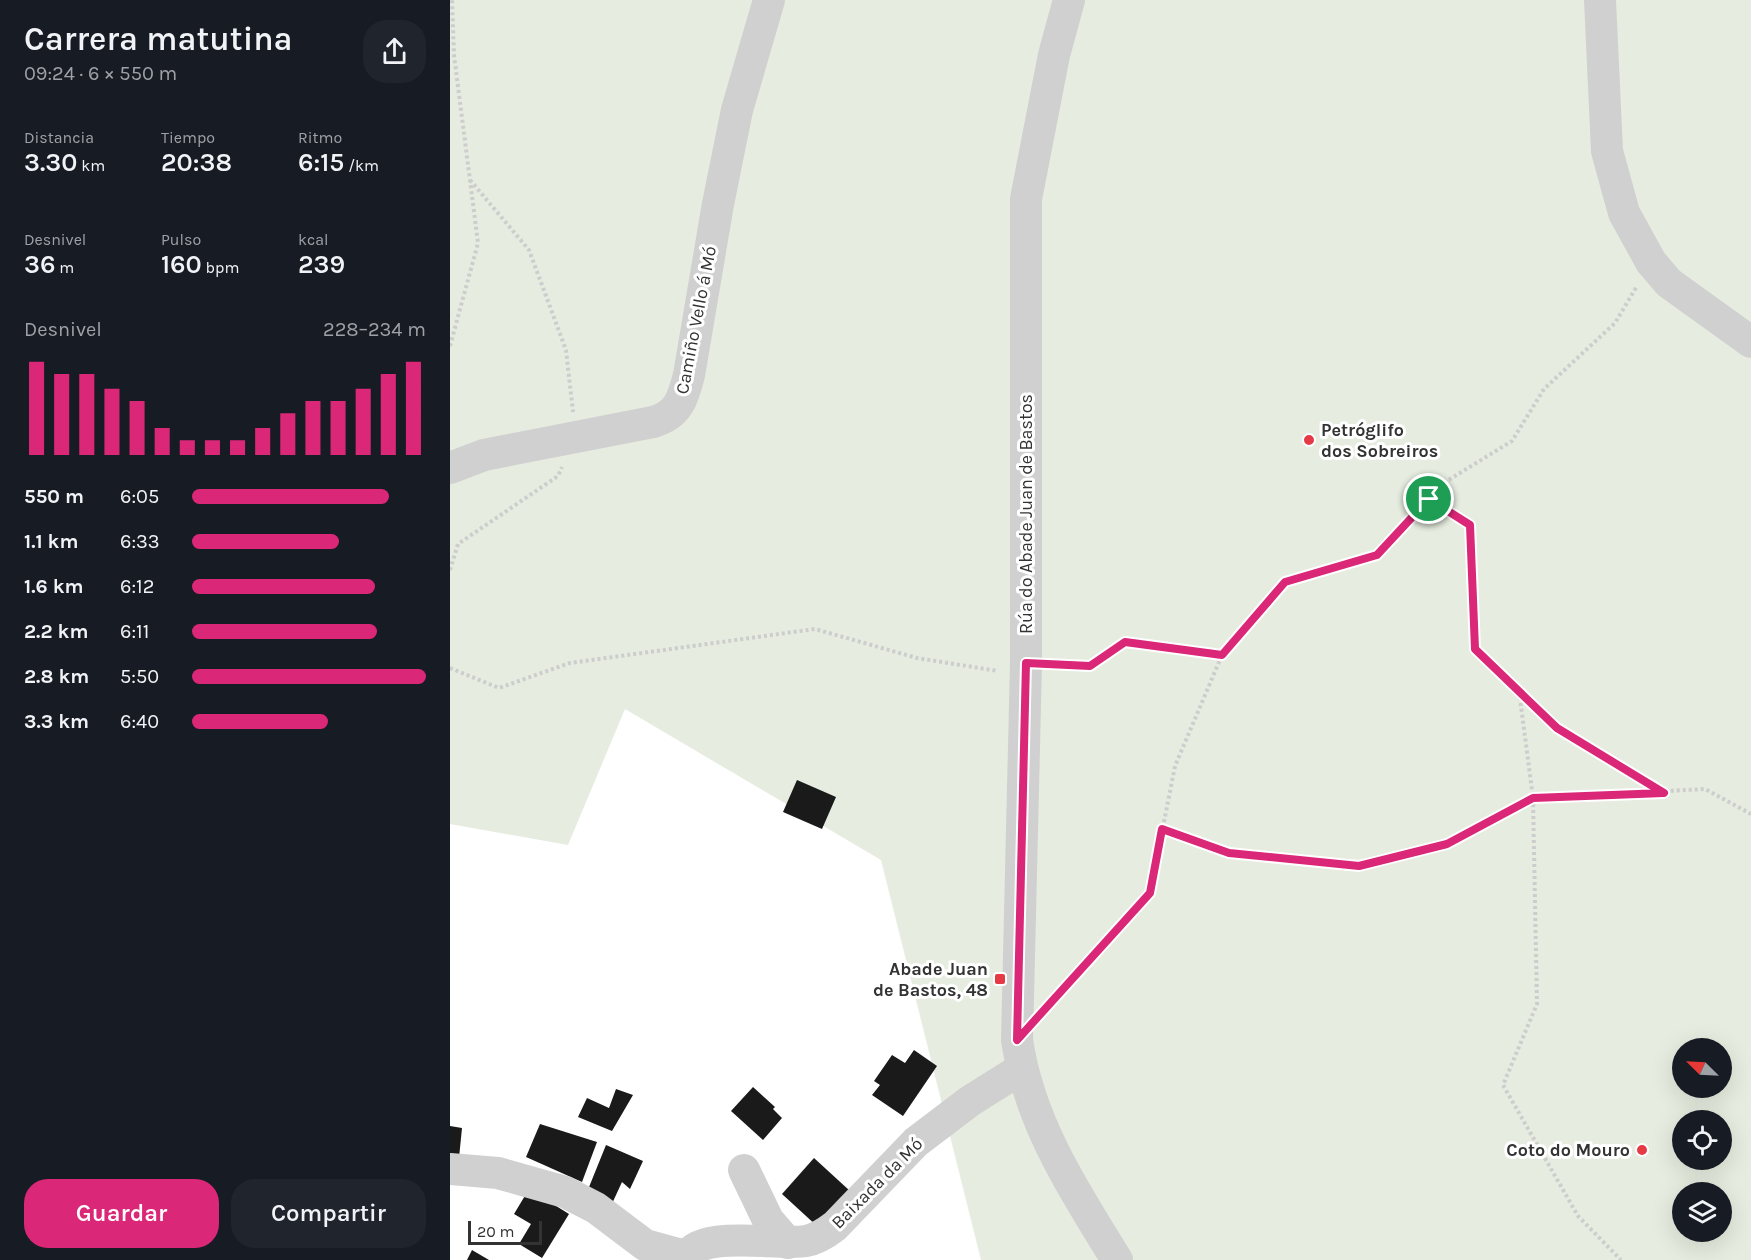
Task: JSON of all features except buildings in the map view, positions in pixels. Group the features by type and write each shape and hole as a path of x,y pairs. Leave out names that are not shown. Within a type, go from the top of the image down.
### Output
{"street":[{"name":"Camiño Vello á Mó","path":"450,468 484,456 664,419 676,411 684,395 737,110 769,0"},
{"name":"Rúa do Abade Juan de Bastos","path":"1069,0 1054,55 1026,200 1026,669 1019,1055 1038,1118 1066,1178 1117,1260"},
{"path":"1600,0 1607,151 1624,213 1651,262 1669,283 1751,342"},
{"name":"Baixada da Mó","path":"685,1258 709,1243 806,1241 823,1236 916,1142 970,1101 1019,1055"},
{"path":"450,1169 498,1173 565,1192 596,1208 645,1245 685,1258"},
{"path":"744,1170 768,1220 788,1242"}],"path":[{"path":"450,345 478,243 454,55 452,0"},
{"path":"450,570 458,544 558,476 576,436 566,350 529,250 470,180"},
{"path":"1019,1055 1150,893 1175,766 1222,655 1285,582 1377,555 1442,484 1512,441 1544,389 1615,323 1651,262"},
{"path":"1429,499 1470,525 1475,649 1557,728 1664,793"},
{"path":"450,668 499,688 570,663 815,629 917,658 1026,669 1090,666 1125,642 1222,655"},
{"path":"1518,691 1533,798 1537,1004 1503,1085 1578,1216 1620,1260"},
{"path":"1162,829 1229,853 1359,866 1447,844 1533,798 1664,793 1705,789 1751,814"}],"shaded area":[{"path":"450,0 1751,0 1751,1260 981,1260 881,860 625,709 568,845 450,824"}],"place":[{"name":"Petróglifo dos Sobreiros","path":"1309,440"},
{"name":"Abade Juan de Bastos, 48","path":"1000,979"},
{"name":"Coto do Mouro","path":"1642,1150"}],"route":[{"path":"1429,499 1470,525 1475,649 1557,728 1664,793 1533,798 1447,844 1359,866 1229,853 1162,829 1150,893 1017,1040 1026,663 1090,666 1125,642 1222,655 1285,582 1377,555 1429,499"}]}
